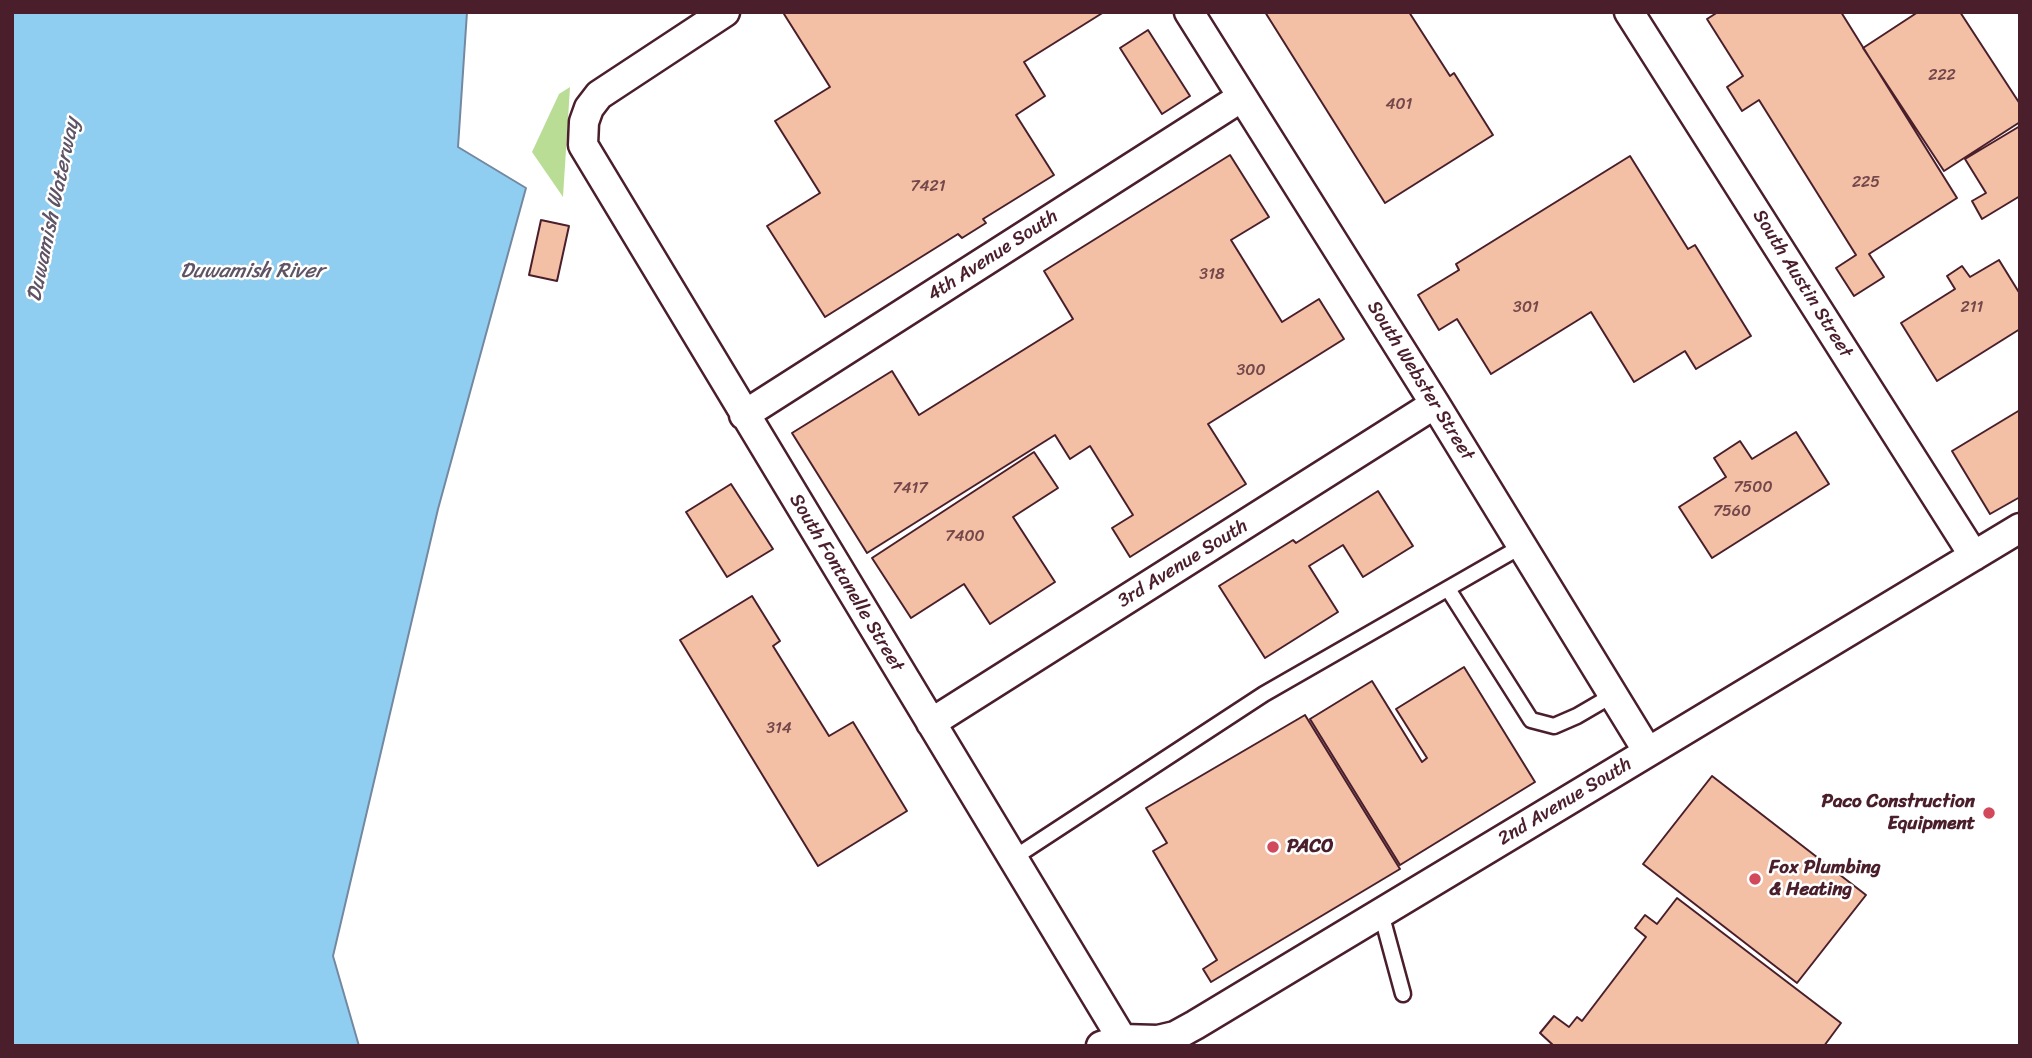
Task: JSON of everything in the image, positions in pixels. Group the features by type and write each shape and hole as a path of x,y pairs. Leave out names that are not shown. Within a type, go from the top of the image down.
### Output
{"street":[{"name":"South Fontanelle Street","path":"725,12 598,95 584,122 583,145 1012,859 1112,1042"},
{"name":"South Webster Street","path":"1189,12 1435,404 1648,752"},
{"name":"South Austin Street","path":"1629,12 1974,556"},
{"name":"4th Avenue South","path":"744,415 1242,97"},
{"name":"3rd Avenue South","path":"931,723 1435,404"},
{"name":"2nd Avenue South","path":"1112,1042 1142,1042 1175,1036 2020,528"}],"lane":[{"path":"1012,859 1264,694 1522,546"},
{"path":"1448,589 1531,720 1553,726 1577,716 1613,695"},
{"path":"1381,913 1403,993"}],"green space":[{"path":"570,87 563,197 532,152 559,94"}],"water":[{"name":"Duwamish River","path":"12,12 467,12 458,147 526,188 438,509 333,956 359,1046 12,1046"}],"building":[{"path":"1104,12 1024,62 1045,96 1016,115 1054,175 983,219 986,223 962,238 958,234 825,317 767,226 820,193 775,121 830,87 784,14"},
{"path":"1265,12 1409,12 1450,76 1454,73 1493,135 1385,203"},
{"path":"1718,12 1841,12 1957,198 1869,254 1884,277 1854,296 1836,268 1856,255 1759,100 1742,111 1727,87 1743,76 1707,19"},
{"path":"1918,12 1960,12 2020,104 2020,122 1944,171 1863,48"},
{"path":"1148,30 1190,96 1162,114 1120,48"},
{"path":"2020,126 2020,196 1982,219 1972,201 1986,193 1965,159"},
{"path":"1230,155 1269,217 1231,240 1282,322 1319,299 1344,339 1208,424 1246,484 1130,557 1112,528 1133,515 1090,446 1070,459 1055,435 867,553 792,433 892,371 919,415 1073,319 1044,271"},
{"path":"1630,156 1688,249 1695,245 1751,336 1696,369 1685,351 1634,382 1591,312 1491,374 1457,319 1439,330 1418,295 1459,270 1456,264"},
{"path":"541,220 569,226 557,281 529,275"},
{"path":"1999,260 2020,294 2020,329 1937,381 1901,323 1955,289 1947,276 1962,266 1970,277"},
{"path":"2020,410 2020,497 1990,514 1952,451"},
{"path":"1796,432 1829,484 1712,558 1679,507 1726,477 1714,458 1740,441 1752,459"},
{"path":"1034,452 1058,488 1013,517 1055,582 990,624 964,584 911,618 872,558"},
{"path":"731,484 773,549 727,577 686,512"},
{"path":"1378,491 1413,546 1363,577 1343,545 1309,566 1338,612 1265,658 1219,586 1293,540 1296,543"},
{"path":"752,596 780,641 773,646 829,736 853,722 907,811 818,866 680,640"},
{"path":"1464,667 1535,782 1400,865 1310,719 1372,681 1422,762 1427,758 1396,709"},
{"name":"PACO","path":"1305,715 1400,869 1211,982 1203,969 1217,960 1153,851 1167,843 1146,808"},
{"name":"Fox Plumbing & Heating","path":"1712,776 1866,895 1797,983 1643,864"},
{"path":"1677,898 1841,1023 1824,1046 1554,1046 1540,1033 1554,1016 1569,1027 1577,1017 1582,1021 1646,937 1635,928 1645,915 1657,924"}],"place":[{"name":"Paco Construction Equipment","path":"1989,813"},
{"name":"PACO","path":"1273,847"},
{"name":"Fox Plumbing & Heating","path":"1755,879"}],"water label":[{"name":"Duwamish Waterway","path":"54,210"}]}
